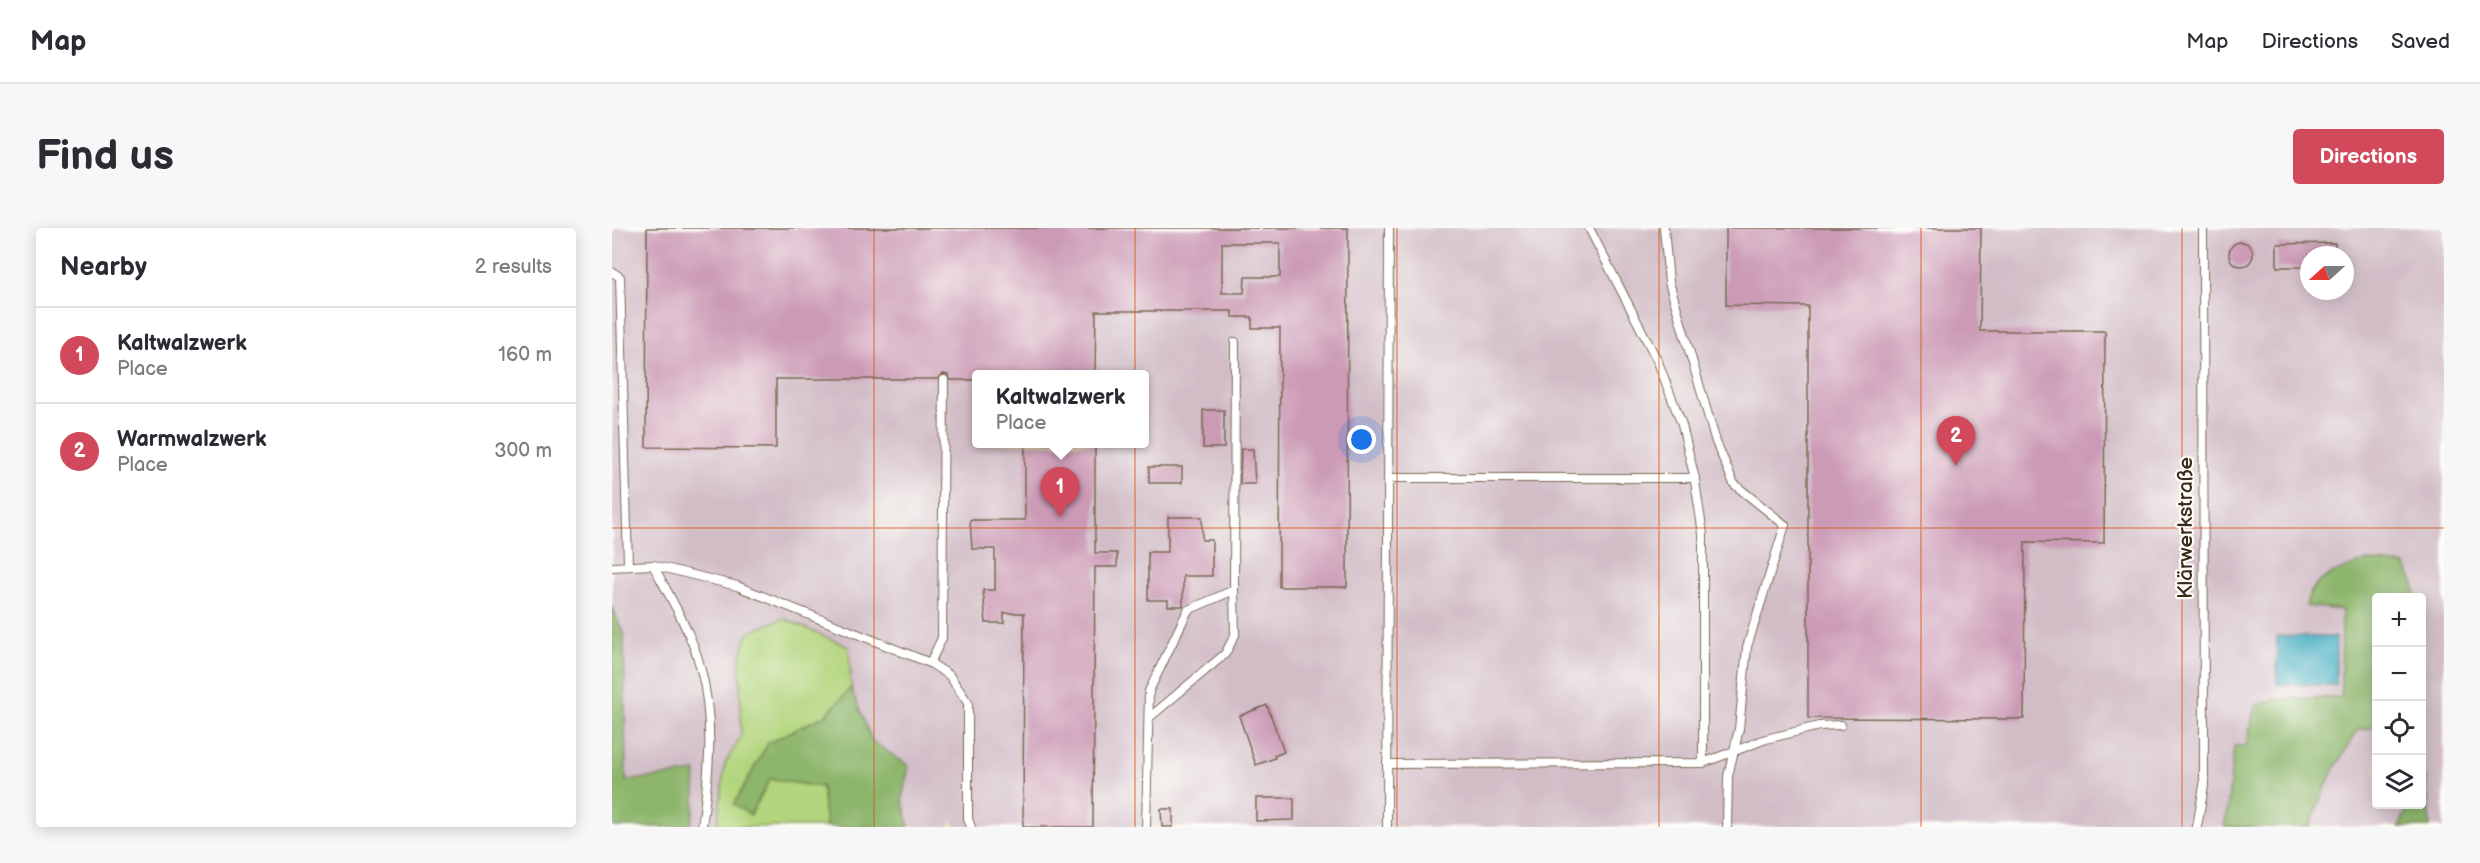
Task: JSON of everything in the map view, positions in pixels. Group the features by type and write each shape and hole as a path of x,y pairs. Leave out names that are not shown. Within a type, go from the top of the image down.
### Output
{"lane":[{"path":"1387,827 1389,228"},
{"path":"1589,228 1658,362 1682,425 1695,478 1703,534 1704,763"},
{"path":"1664,228 1669,282 1716,442 1734,484 1785,525 1747,647 1739,729 1728,776 1727,827"},
{"name":"Klärwerkstraße","path":"2197,827 2205,786 2203,228"},
{"path":"612,272 620,278 628,566"},
{"path":"1149,717 1225,654 1235,635 1235,342"},
{"path":"930,663 942,638 944,380"},
{"path":"1388,478 1695,478"},
{"path":"653,565 700,665 710,721 709,771 702,827"},
{"path":"612,567 653,565 737,586 930,663 949,675 968,703 968,819 970,827"},
{"path":"1146,827 1149,691 1188,610 1234,590"},
{"path":"1387,764 1704,763 1766,739 1808,728 1841,725"}],"shaded area":[{"path":"612,228 2444,228 2444,827 2430,827 2426,778 2426,593 2415,593 2415,587 2308,594 2306,606 2342,610 2341,697 2275,699 2246,746 2234,746 2224,827 956,827 952,820 949,827 909,827 902,798 909,766 872,741 851,688 849,647 740,659 741,736 725,764 717,827 690,827 694,809 626,781 624,635 612,607"},
{"path":"2372,728 2372,809 2407,809 2399,827 2309,827 2329,779 2357,730"}],"green space":[{"path":"2367,561 2405,565 2415,587 2415,593 2372,593 2372,728 2357,730 2329,779 2309,827 2224,827 2234,746 2246,746 2255,706 2275,699 2341,697 2342,610 2306,606 2314,588 2338,571"},
{"path":"612,607 624,635 626,781 696,772 694,809 690,827 612,827"},
{"path":"783,618 849,647 851,688 826,715 768,743 751,815 770,779 822,787 826,827 717,827 725,764 741,736 740,659 748,633"},
{"path":"851,688 872,741 909,766 902,798 909,827 826,827 822,787 770,779 750,815 734,804 768,743 826,715"},
{"path":"2426,778 2430,827 2399,827 2407,809 2426,809"}],"water":[{"path":"2277,636 2336,637 2336,685 2277,684"}],"building":[{"path":"647,228 1348,228 1347,587 1279,587 1280,328 1252,328 1252,317 1232,317 1232,311 1096,311 1095,370 972,370 972,380 950,380 948,375 943,374 938,379 776,379 776,448 646,447","holes":["1222,243 1280,243 1280,277 1245,277 1244,293 1222,293"]},
{"path":"1726,228 1981,228 1980,331 2105,331 2104,543 2025,542 2024,719 1808,718 1808,306 1726,305"},
{"path":"2241,242 2249,246 2253,254 2249,262 2241,266 2233,262 2229,254 2233,246"},
{"path":"2335,243 2335,246 2300,246 2300,267 2277,267 2277,244"},
{"path":"1203,410 1224,410 1224,448 1203,448"},
{"path":"1025,448 1095,448 1095,553 1117,553 1117,567 1095,567 1093,827 1023,827 1024,613 1004,613 1004,623 986,623 983,590 995,590 995,549 972,549 970,520 1025,520"},
{"path":"1241,449 1253,449 1255,484 1240,484"},
{"path":"1149,467 1182,467 1182,483 1149,483"},
{"path":"1168,517 1202,517 1202,540 1212,540 1212,576 1183,576 1183,606 1168,606 1168,600 1148,600 1148,552 1168,552"},
{"path":"1267,705 1284,752 1256,765 1239,716"},
{"path":"1256,798 1294,798 1294,820 1256,821"},
{"path":"1161,809 1173,809 1173,827 1162,827"}],"place":[{"name":"Warmwalzwerk","path":"1956,466"},
{"name":"Kaltwalzwerk","path":"1060,517"}]}
